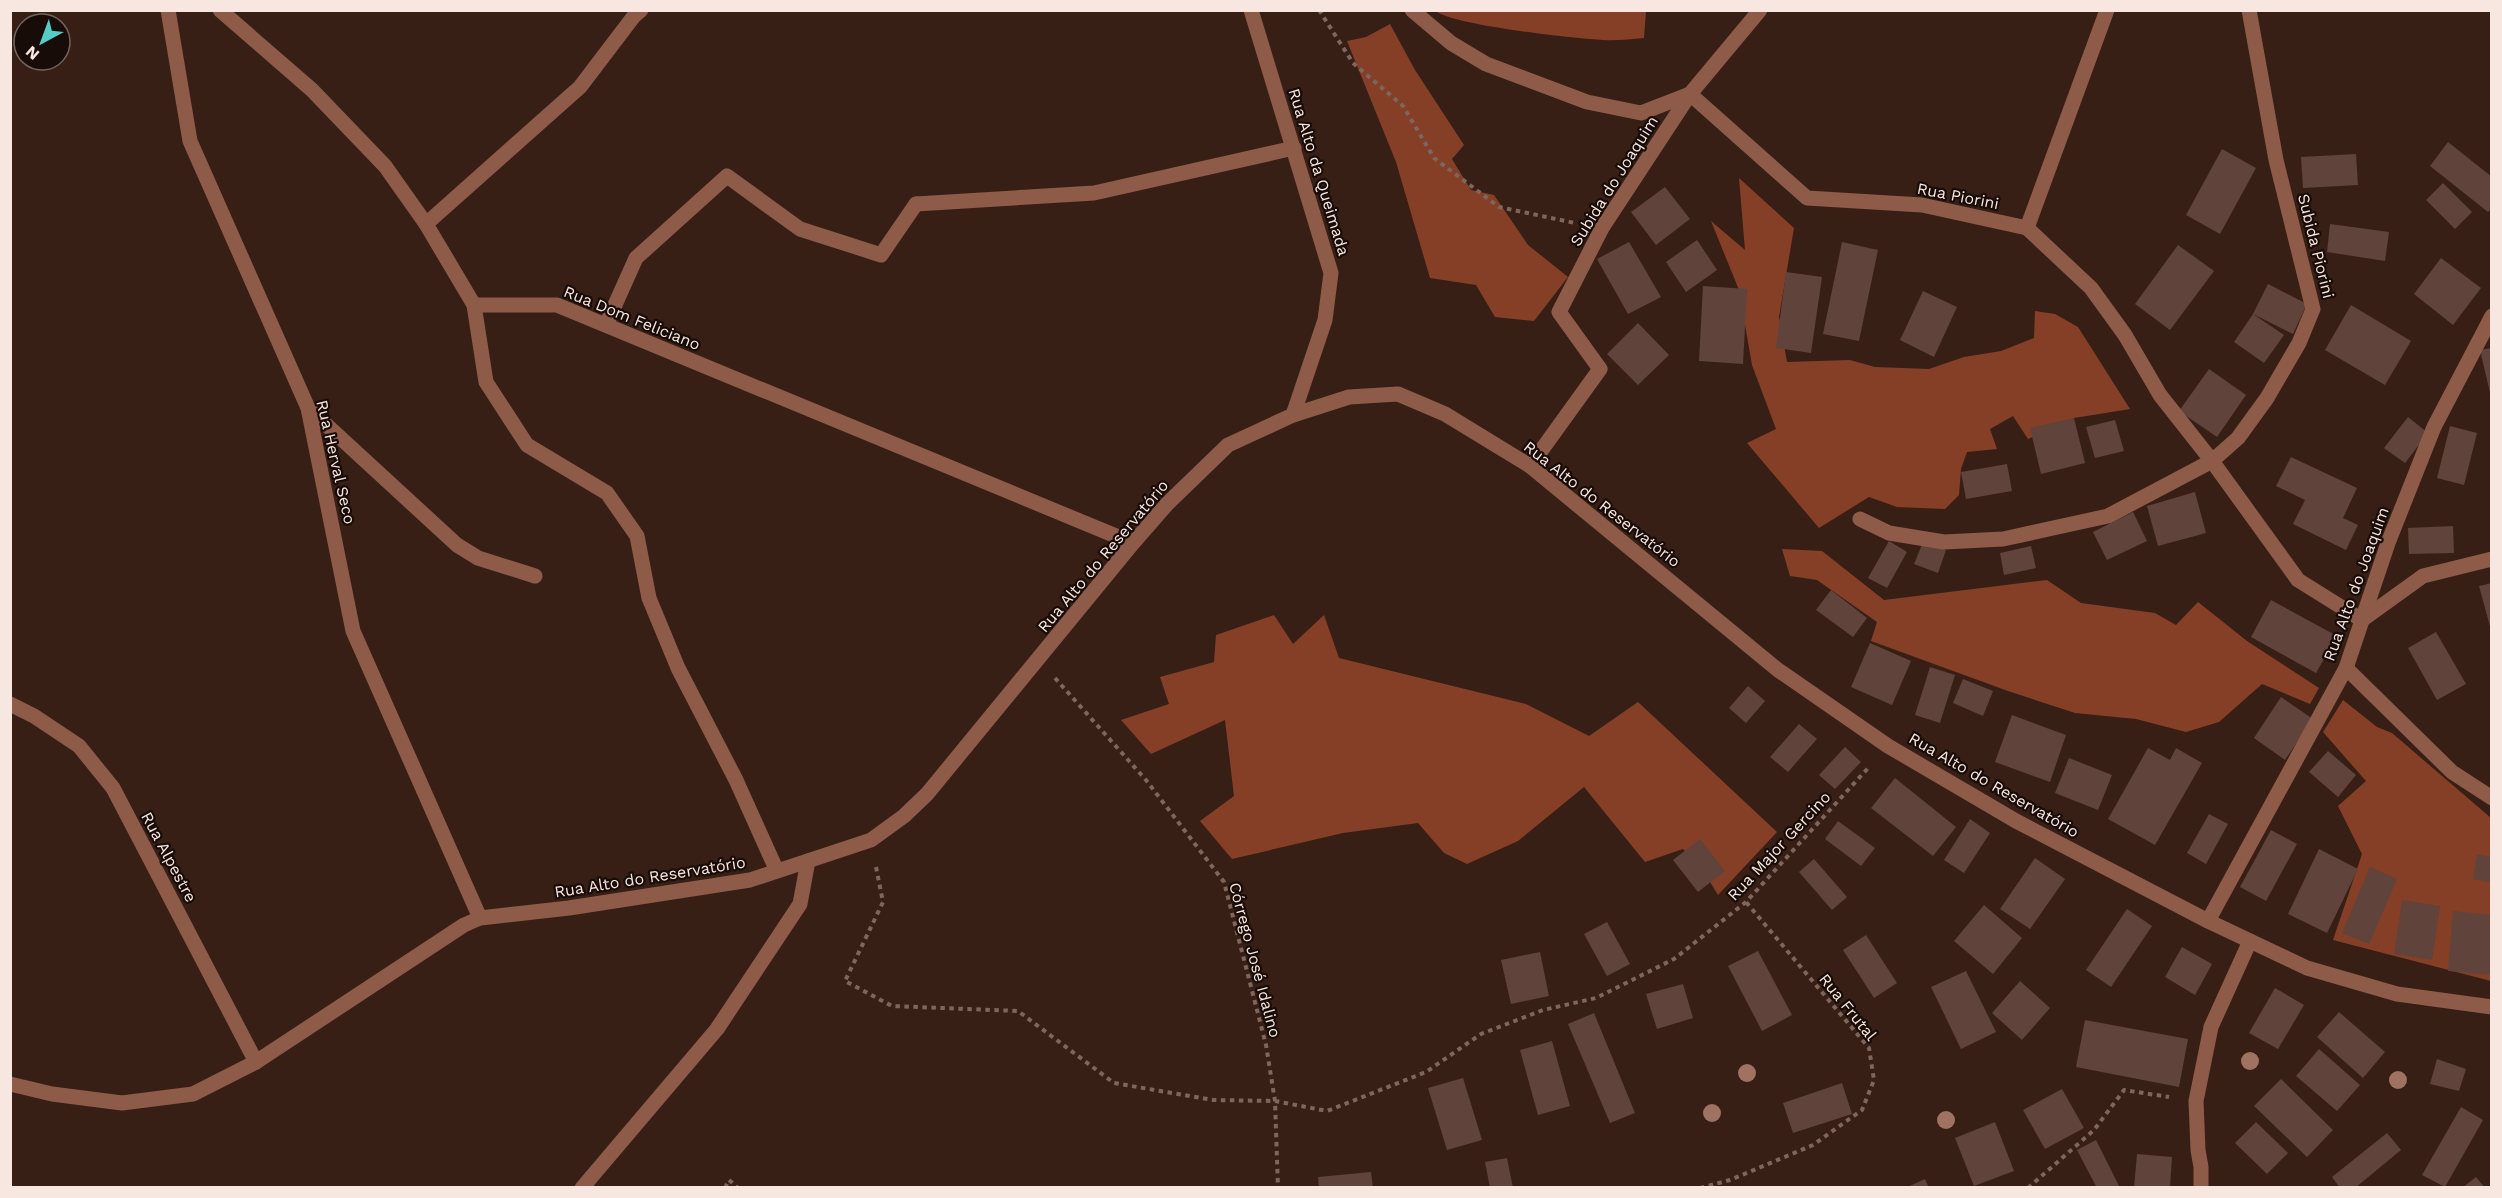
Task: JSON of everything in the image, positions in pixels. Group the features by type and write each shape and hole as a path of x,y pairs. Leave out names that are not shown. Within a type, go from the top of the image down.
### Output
{"street":[{"name":"Rua Herval Seco","path":"168,10 190,141 308,408 353,631 480,918"},
{"path":"220,10 312,90 386,165 426,224 474,305 486,382 527,445 607,493 637,536 650,598 678,668 736,780 777,871"},
{"path":"426,224 580,87 641,10"},
{"name":"Rua Alto da Queimada","path":"1251,10 1331,273 1325,320 1293,415"},
{"path":"1412,10 1451,44 1486,64 1587,102 1641,113 1690,94"},
{"name":"Subida do Joaquim","path":"1530,466 1600,369 1559,312 1602,228 1690,94 1760,10"},
{"path":"2107,10 2027,228 2091,288 2125,335 2160,395 2212,461 2298,580 2362,620 2423,576 2492,559"},
{"name":"Subida Piorini","path":"1860,519 1889,533 1944,542 2003,538 2108,516 2212,461 2238,438 2267,398 2300,343 2313,309 2276,160 2249,10"},
{"name":"Rua Piorini","path":"1690,94 1807,198 1922,205 2027,228"},
{"path":"606,325 636,258 727,176 800,229 881,255 916,204 1094,193 1294,148"},
{"name":"Rua Dom Feliciano","path":"474,305 557,305 1133,543"},
{"name":"Rua Alto do Joaquim","path":"2208,921 2346,668 2388,543 2434,427 2492,316"},
{"name":"Rua Alto do Reservatório","path":"10,1084 52,1094 122,1103 193,1094 256,1062 464,925 480,918 568,909 750,880 871,840 904,816 927,794 1133,543 1167,504 1228,445 1293,415 1349,397 1398,394 1445,414 1530,466 1778,670 1888,746 2016,821 2208,921 2307,968 2397,994 2492,1007"},
{"path":"308,408 457,545 478,558 536,576"},
{"path":"2346,668 2452,772 2492,798"},
{"name":"Rua Alpestre","path":"10,704 34,716 79,746 113,788 256,1062"},
{"path":"582,1188 717,1029 800,904 808,861"},
{"path":"2200,1188 2201,1167 2196,1101 2211,1027 2250,941"}],"path":[{"path":"1319,10 1353,63 1403,106 1434,159 1499,207 1602,228"},
{"name":"Córrego José Idalino","path":"1039,659 1146,780 1224,882 1266,1045 1275,1101 1278,1188"},
{"name":"Rua Major Gercino","path":"871,840 884,902 845,981 892,1006 1018,1011 1114,1083 1213,1100 1275,1101 1327,1111 1426,1072 1481,1034 1543,1010 1596,998 1674,959 1746,902 1888,746"},
{"name":"Rua Frutal","path":"1700,1188 1730,1180 1813,1145 1862,1110 1874,1080 1869,1048 1746,902"},
{"path":"2028,1188 2094,1130 2124,1090 2196,1101"},
{"path":"725,1188 729,1180 738,1188"}],"shaded area":[{"path":"1436,11 1646,11 1644,38 1613,40 1568,37 1489,26 1447,16"},
{"path":"1390,24 1415,70 1464,145 1452,159 1471,190 1494,195 1528,245 1568,277 1534,321 1495,317 1476,285 1430,278 1396,162 1347,41 1366,37"},
{"path":"1739,178 1794,228 1779,317 1787,362 1850,360 1875,367 1929,369 1964,357 2001,351 2034,338 2035,311 2055,314 2078,327 2130,409 2074,418 2028,439 2013,416 1990,429 1997,449 1967,452 1961,469 1959,495 1945,509 1897,507 1869,497 1819,528 1747,443 1776,429 1752,365 1739,290 1711,221 1745,250"},
{"path":"1782,549 1822,551 1884,600 2047,580 2081,603 2155,613 2176,625 2198,602 2247,641 2319,688 2310,704 2262,684 2219,722 2186,732 2136,719 2075,713 1871,641 1877,622 1817,580 1790,576"},
{"path":"1274,615 1293,644 1324,615 1339,658 1526,704 1589,736 1638,702 1777,832 1718,895 1701,867 1683,849 1645,862 1584,787 1518,841 1467,864 1444,853 1418,823 1343,833 1232,859 1200,821 1234,796 1225,720 1151,754 1121,720 1169,704 1160,677 1214,662 1216,635"},
{"path":"2343,700 2377,727 2392,733 2491,818 2491,981 2333,940 2362,854 2338,806 2366,781 2323,732"}],"building":[{"path":"2448,142 2492,177 2492,208 2488,212 2430,166"},
{"path":"2222,149 2256,168 2220,234 2186,215"},
{"path":"2356,154 2358,185 2303,188 2301,157"},
{"path":"2443,183 2472,212 2455,229 2426,200"},
{"path":"1665,187 1690,219 1656,245 1631,212"},
{"path":"2330,224 2389,232 2385,261 2327,252"},
{"path":"1697,240 1717,270 1686,292 1666,262"},
{"path":"1629,242 1661,297 1628,314 1597,259"},
{"path":"1842,242 1878,250 1859,341 1823,334"},
{"path":"2178,245 2214,271 2170,330 2135,304"},
{"path":"2441,258 2481,288 2453,325 2414,294"},
{"path":"1786,272 1822,277 1811,353 1776,348"},
{"path":"2268,284 2307,304 2293,334 2253,314"},
{"path":"1703,286 1747,289 1743,364 1699,361"},
{"path":"1923,291 1957,307 1934,357 1900,340"},
{"path":"2351,305 2411,341 2385,385 2325,350"},
{"path":"2253,314 2284,335 2264,363 2234,342"},
{"path":"1638,323 1669,355 1638,385 1607,354"},
{"path":"2492,348 2492,397 2491,397 2480,350"},
{"path":"2209,369 2246,395 2217,437 2179,411"},
{"path":"2408,417 2428,433 2405,463 2384,448"},
{"path":"2074,418 2085,463 2041,474 2030,428"},
{"path":"2115,420 2124,451 2095,458 2086,427"},
{"path":"2450,426 2477,433 2464,485 2437,478"},
{"path":"2291,457 2357,488 2343,518 2358,525 2346,550 2293,524 2305,500 2276,486"},
{"path":"2007,464 2012,491 1966,499 1961,472"},
{"path":"2195,492 2206,533 2158,546 2147,506"},
{"path":"2133,512 2147,541 2107,560 2093,532"},
{"path":"2453,526 2454,553 2409,554 2408,528"},
{"path":"1889,541 1907,552 1887,588 1868,578"},
{"path":"1923,542 1946,550 1938,573 1914,564"},
{"path":"2031,546 2036,568 2004,575 2000,553"},
{"path":"2492,583 2492,630 2491,630 2479,586"},
{"path":"1831,590 1867,618 1853,637 1816,610"},
{"path":"2271,600 2337,636 2316,673 2251,637"},
{"path":"2436,632 2466,684 2437,700 2408,648"},
{"path":"1870,643 1911,661 1892,705 1851,687"},
{"path":"1930,667 1955,675 1940,723 1915,715"},
{"path":"1963,679 1993,691 1983,716 1953,703"},
{"path":"1748,686 1765,701 1746,723 1729,708"},
{"path":"2281,697 2313,719 2285,760 2254,738"},
{"path":"2012,715 2066,735 2050,782 1995,762"},
{"path":"1799,724 1817,739 1788,772 1770,757"},
{"path":"1845,747 1861,762 1835,789 1819,775"},
{"path":"2148,748 2170,760 2176,748 2202,763 2155,845 2108,819"},
{"path":"2328,751 2356,775 2338,797 2309,772"},
{"path":"2069,758 2112,775 2098,810 2055,793"},
{"path":"1895,778 1956,827 1933,856 1871,808"},
{"path":"2209,814 2228,824 2206,864 2187,853"},
{"path":"1970,819 1990,833 1964,873 1944,860"},
{"path":"1838,821 1875,848 1861,866 1825,839"},
{"path":"2271,830 2297,844 2266,901 2240,887"},
{"path":"1700,839 1725,871 1698,892 1673,860"},
{"path":"2319,849 2358,869 2327,933 2288,914"},
{"path":"2477,854 2492,857 2492,883 2473,879"},
{"path":"2035,858 2065,879 2030,929 2000,909"},
{"path":"1814,859 1847,897 1832,910 1799,872"},
{"path":"2370,867 2397,879 2369,944 2342,933"},
{"path":"2402,900 2440,906 2432,960 2394,954"},
{"path":"1984,905 2022,938 1993,974 1954,941"},
{"path":"2127,909 2152,926 2111,987 2086,970"},
{"path":"2453,911 2492,915 2492,975 2448,971"},
{"path":"1607,922 1630,964 1607,976 1584,934"},
{"path":"1866,935 1897,983 1874,998 1843,950"},
{"path":"2182,947 2212,964 2195,995 2165,977"},
{"path":"1758,951 1792,1015 1762,1031 1728,966"},
{"path":"1540,952 1549,996 1511,1004 1501,960"},
{"path":"1966,971 1996,1032 1961,1049 1931,987"},
{"path":"2020,981 2050,1008 2022,1040 1992,1013"},
{"path":"1683,984 1693,1018 1657,1029 1646,994"},
{"path":"2275,988 2304,1005 2278,1049 2249,1033"},
{"path":"2339,1012 2385,1052 2363,1078 2317,1037"},
{"path":"1594,1013 1635,1113 1610,1123 1568,1024"},
{"path":"2085,1020 2188,1039 2179,1087 2076,1067"},
{"path":"1552,1041 1570,1106 1538,1115 1520,1050"},
{"path":"2319,1049 2360,1085 2337,1111 2296,1076"},
{"path":"2437,1059 2466,1069 2459,1091 2430,1084"},
{"path":"1463,1078 1482,1140 1447,1150 1428,1088"},
{"path":"2281,1079 2333,1130 2307,1157 2254,1106"},
{"path":"1842,1083 1852,1114 1793,1133 1783,1103"},
{"path":"2062,1089 2084,1128 2045,1149 2023,1110"},
{"path":"2461,1107 2483,1120 2445,1187 2422,1175"},
{"path":"1995,1122 2014,1171 1974,1186 1955,1138"},
{"path":"2256,1122 2288,1153 2267,1174 2235,1143"},
{"path":"2387,1133 2401,1150 2355,1188 2340,1188 2332,1177"},
{"path":"2096,1140 2120,1188 2097,1188 2077,1150"},
{"path":"2137,1154 2172,1157 2170,1188 2134,1188"},
{"path":"1507,1158 1513,1188 1490,1188 1485,1162"},
{"path":"1371,1172 1373,1188 1319,1188 1318,1177"},
{"path":"2476,1177 2485,1188 2462,1188"},
{"path":"1925,1179 1929,1188 1905,1188"}]}
